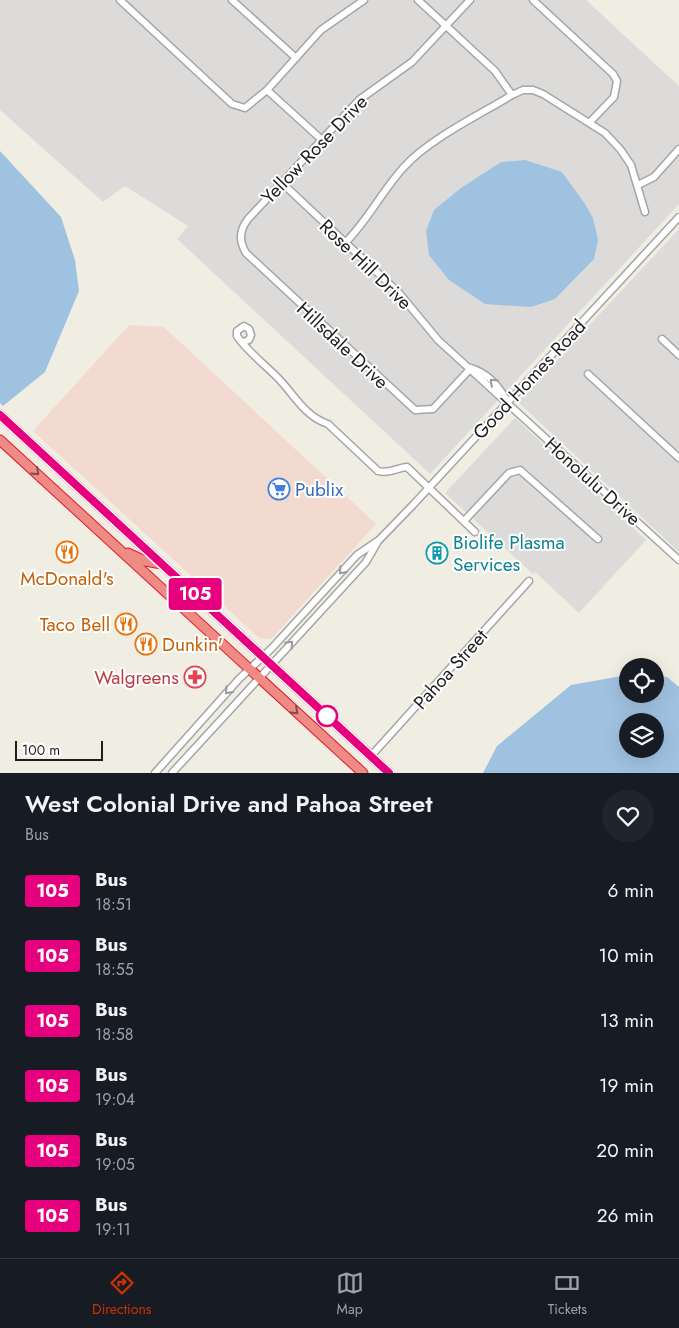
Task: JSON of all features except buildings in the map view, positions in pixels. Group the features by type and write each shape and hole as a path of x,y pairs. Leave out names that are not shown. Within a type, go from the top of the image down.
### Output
{"highway":[{"path":"1,419 389,773"},
{"path":"0,440 363,773"},
{"path":"119,549 145,561 162,564"}],"street":[{"path":"120,0 232,104 245,108 267,90 321,30 364,0"},
{"path":"232,0 296,58"},
{"path":"418,0 495,71 512,95"},
{"name":"Yellow Rose Drive","path":"248,219 359,100 412,62 470,0"},
{"path":"533,0 613,74 617,81 614,97 590,122"},
{"path":"267,90 322,140"},
{"path":"345,243 359,229 404,166 423,149 523,90 533,90 590,122 620,149 631,164 638,184 644,212"},
{"path":"638,184 654,177 679,149"},
{"name":"Rose Hill Drive","path":"281,182 400,293 438,340 471,368 481,371 501,390 508,403"},
{"name":"Good Homes Road","path":"172,773 366,562 379,540 679,217"},
{"name":"Hillsdale Drive","path":"248,219 240,235 240,243 246,253 415,410 433,410 471,368"},
{"path":"662,339 679,355"},
{"path":"243,342 251,353 279,379 293,399 318,421 328,424 378,471 386,473 398,468 407,467 475,532"},
{"path":"588,374 679,458"},
{"name":"Honolulu Drive","path":"508,403 679,560"},
{"path":"464,521 509,473 520,470 598,539"},
{"name":"Good Homes Road","path":"155,773 357,555 379,540"},
{"name":"Pahoa Street","path":"371,756 529,581"}],"shaded area":[{"path":"0,0 586,0 679,86 679,204 430,474 177,239 188,226 125,186 103,202 0,110"},
{"path":"679,229 679,552 518,402"},
{"path":"129,325 164,327 376,524 271,639 259,638 33,431"},
{"path":"515,418 646,540 579,613 535,572 533,574 445,493"}],"water":[{"path":"0,151 61,217 75,260 79,291 45,372 3,406 0,403"},
{"path":"525,160 562,172 585,204 593,218 598,240 594,259 555,299 531,307 485,304 449,280 429,255 426,231 434,210 461,188 501,162"},
{"path":"619,676 619,703 664,703 664,677 679,687 679,773 483,773 497,746 571,685"}],"bus line":[{"name":"105","path":"0,415 389,773"}],"place":[{"name":"Publix","path":"279,489"},
{"name":"McDonald's","path":"67,552"},
{"name":"Biolife Plasma Services","path":"437,553"},
{"name":"Taco Bell","path":"126,624"},
{"name":"Dunkin'","path":"146,644"},
{"name":"Walgreens","path":"195,677"}]}
